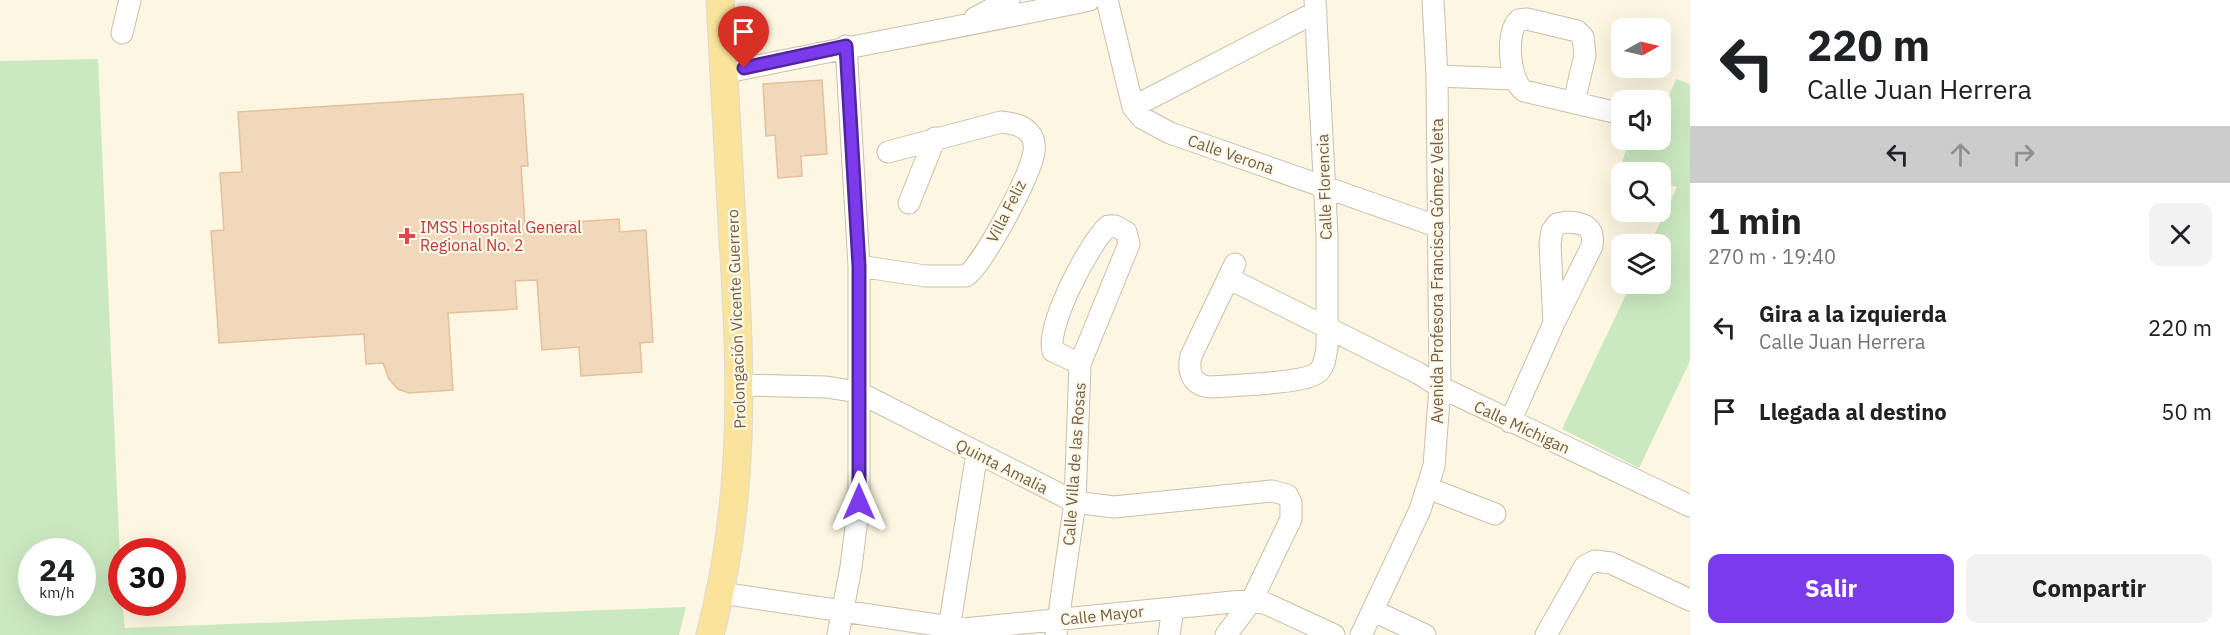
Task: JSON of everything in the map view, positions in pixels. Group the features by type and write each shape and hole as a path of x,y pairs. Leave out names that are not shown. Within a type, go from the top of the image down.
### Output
{"main road":[{"name":"Prolongación Vicente Guerrero","path":"710,635 721,593 738,481 740,385 720,0"}],"street":[{"path":"122,33 130,0"},
{"path":"959,28 1010,0"},
{"path":"724,73 846,46 959,28 1089,0"},
{"path":"1107,0 1133,107 1316,6"},
{"name":"Avenida Profesora Francisca Gómez Veleta","path":"1369,628 1428,488 1434,466 1440,387 1437,76 1433,0"},
{"name":"Calle Florencia","path":"1316,6 1324,186 1326,327 1325,359 1318,372"},
{"path":"1574,102 1586,45 1583,37 1577,32 1527,19 1519,21 1513,26 1511,32 1514,79 1524,91 1611,111"},
{"path":"838,635 859,502 859,266 846,46"},
{"path":"1437,76 1514,79"},
{"name":"Calle Verona","path":"1133,107 1142,118 1170,133 1439,227"},
{"name":"Villa Feliz","path":"859,266 966,276 979,263 1032,160 1034,144 1030,134 1020,126 1001,122 888,152"},
{"path":"909,203 935,138"},
{"name":"Calle Villa de las Rosas","path":"1058,627 1075,502 1080,364 1129,244 1126,231 1115,226 1108,226 1101,233 1079,272 1052,333 1053,351 1080,364"},
{"name":"Calle Míchigan","path":"1318,372 1303,378 1211,387 1198,385 1190,369 1191,356 1231,271 1326,327 1418,373 1440,387 1690,506"},
{"path":"1510,422 1554,323"},
{"name":"Quinta Amalia","path":"740,385 826,387 858,392 1075,502 1114,507 1272,491 1287,495 1291,502 1291,519 1252,600"},
{"path":"949,631 977,453"},
{"path":"1428,488 1495,514"},
{"path":"1546,635 1585,566 1590,562 1611,563 1690,600"},
{"name":"Calle Mayor","path":"721,593 949,631 1058,627 1173,608 1252,600 1267,604 1334,635"},
{"path":"1226,635 1252,600"},
{"path":"1169,635 1173,608"},
{"path":"1369,628 1425,635"}],"green space":[{"path":"98,59 119,538 108,538 108,616 124,616 125,628 686,607 679,635 0,635 0,61"},
{"path":"1676,79 1690,84 1690,361 1639,468 1562,429 1626,294 1671,294 1671,234 1655,234 1660,222 1671,222 1671,200 1677,187 1671,186 1671,162 1622,162 1626,150 1671,150 1671,91"}],"building":[{"path":"822,80 827,154 801,156 802,176 778,178 775,135 766,136 763,84"},
{"path":"523,94 528,166 521,166 525,225 619,219 620,232 646,230 653,342 640,343 642,372 581,376 579,347 542,350 537,280 515,281 517,309 448,313 453,390 409,393 398,389 389,379 383,363 366,364 364,334 219,343 211,231 224,230 220,173 242,172 238,112"}],"place":[{"name":"IMSS Hospital General Regional No. 2","path":"407,236"}],"route":[{"path":"744,68 846,46 859,266 859,502"}]}
